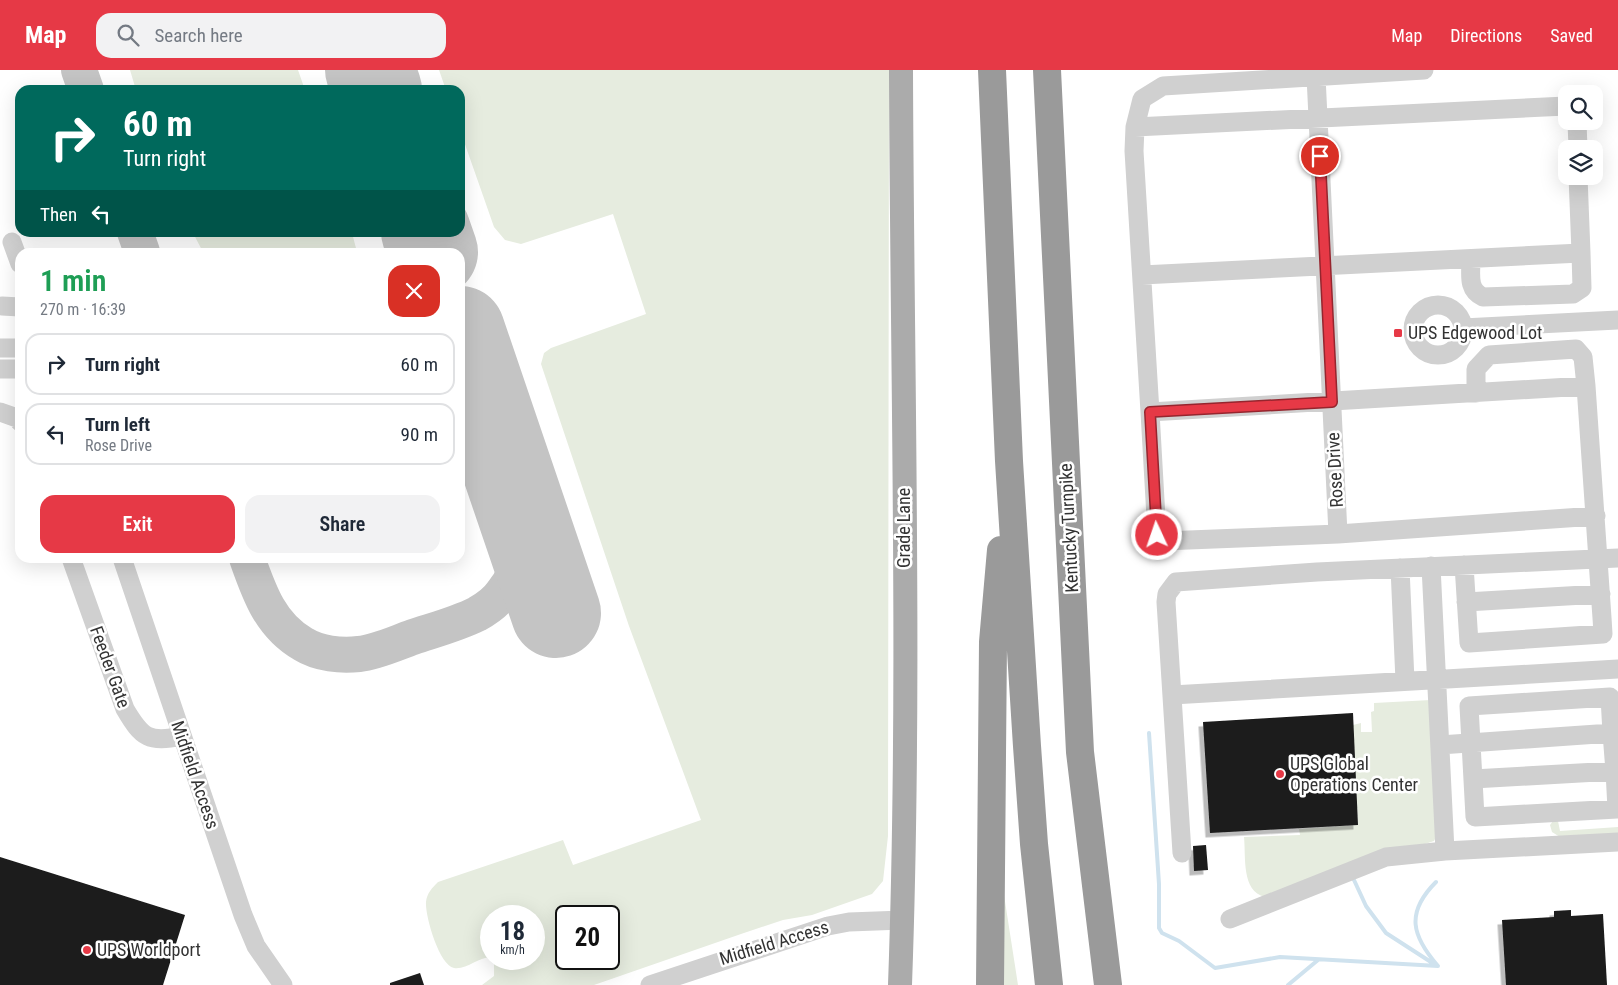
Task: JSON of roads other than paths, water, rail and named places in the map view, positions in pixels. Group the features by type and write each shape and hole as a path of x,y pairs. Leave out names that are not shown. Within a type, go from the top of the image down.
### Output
{"highway":[{"path":"992,70 1009,461 1028,766 1042,929 1050,985"},
{"name":"Kentucky Turnpike","path":"1047,70 1080,752 1108,985"},
{"path":"990,985 993,642 1009,461"}],"main road":[{"name":"Grade Lane","path":"900,985 903,920 904,570 901,70"}],"street":[{"path":"1414,70 1316,76 1197,77 1163,86 1142,99 1135,127 1157,535 1163,541 1338,534 1596,516"},
{"name":"Rose Drive","path":"1316,76 1338,534"},
{"path":"1135,127 1318,120 1558,106"},
{"path":"1471,258 1471,286 1476,294 1483,297 1573,294 1582,288 1578,185"},
{"path":"12,242 15,250"},
{"path":"1142,275 1581,253"},
{"path":"1463,328 1618,320"},
{"path":"0,348 15,348"},
{"path":"1464,565 1469,643 1603,634 1596,516 1583,357 1576,349 1488,355 1476,370 1476,392"},
{"path":"0,369 15,369"},
{"path":"1150,412 1586,386"},
{"path":"0,412 15,418"},
{"path":"1182,853 1166,602 1167,594 1176,582 1431,566 1618,558"},
{"name":"Feeder Gate","path":"73,563 125,709 132,721 150,738 160,740 182,736"},
{"name":"Midfield Access","path":"124,563 243,915 256,946 283,985"},
{"path":"1431,566 1445,851"},
{"path":"1400,568 1406,682"},
{"path":"1466,602 1601,594"},
{"path":"1172,695 1618,669"},
{"path":"1610,697 1612,733 1617,809 1475,817 1469,706 1610,697"},
{"path":"1440,745 1612,733"},
{"path":"1473,779 1615,771"},
{"path":"1542,813 1545,846"},
{"path":"1230,919 1386,857 1445,851 1618,842"},
{"name":"Midfield Access","path":"650,985 828,926 849,922 903,920"}],"waterway":[{"path":"1149,733 1159,884 1159,928 1162,933 1179,941 1215,968 1280,957 1438,966 1422,945 1416,924 1416,914 1420,904 1426,893 1436,882"},
{"path":"1354,880 1366,906 1386,933 1434,964"},
{"path":"1288,985 1318,960"}],"place":[{"name":"UPS Edgewood Lot","path":"1398,333"},
{"name":"UPS Global Operations Center","path":"1280,774"},
{"name":"UPS Worldport","path":"87,950"}]}
